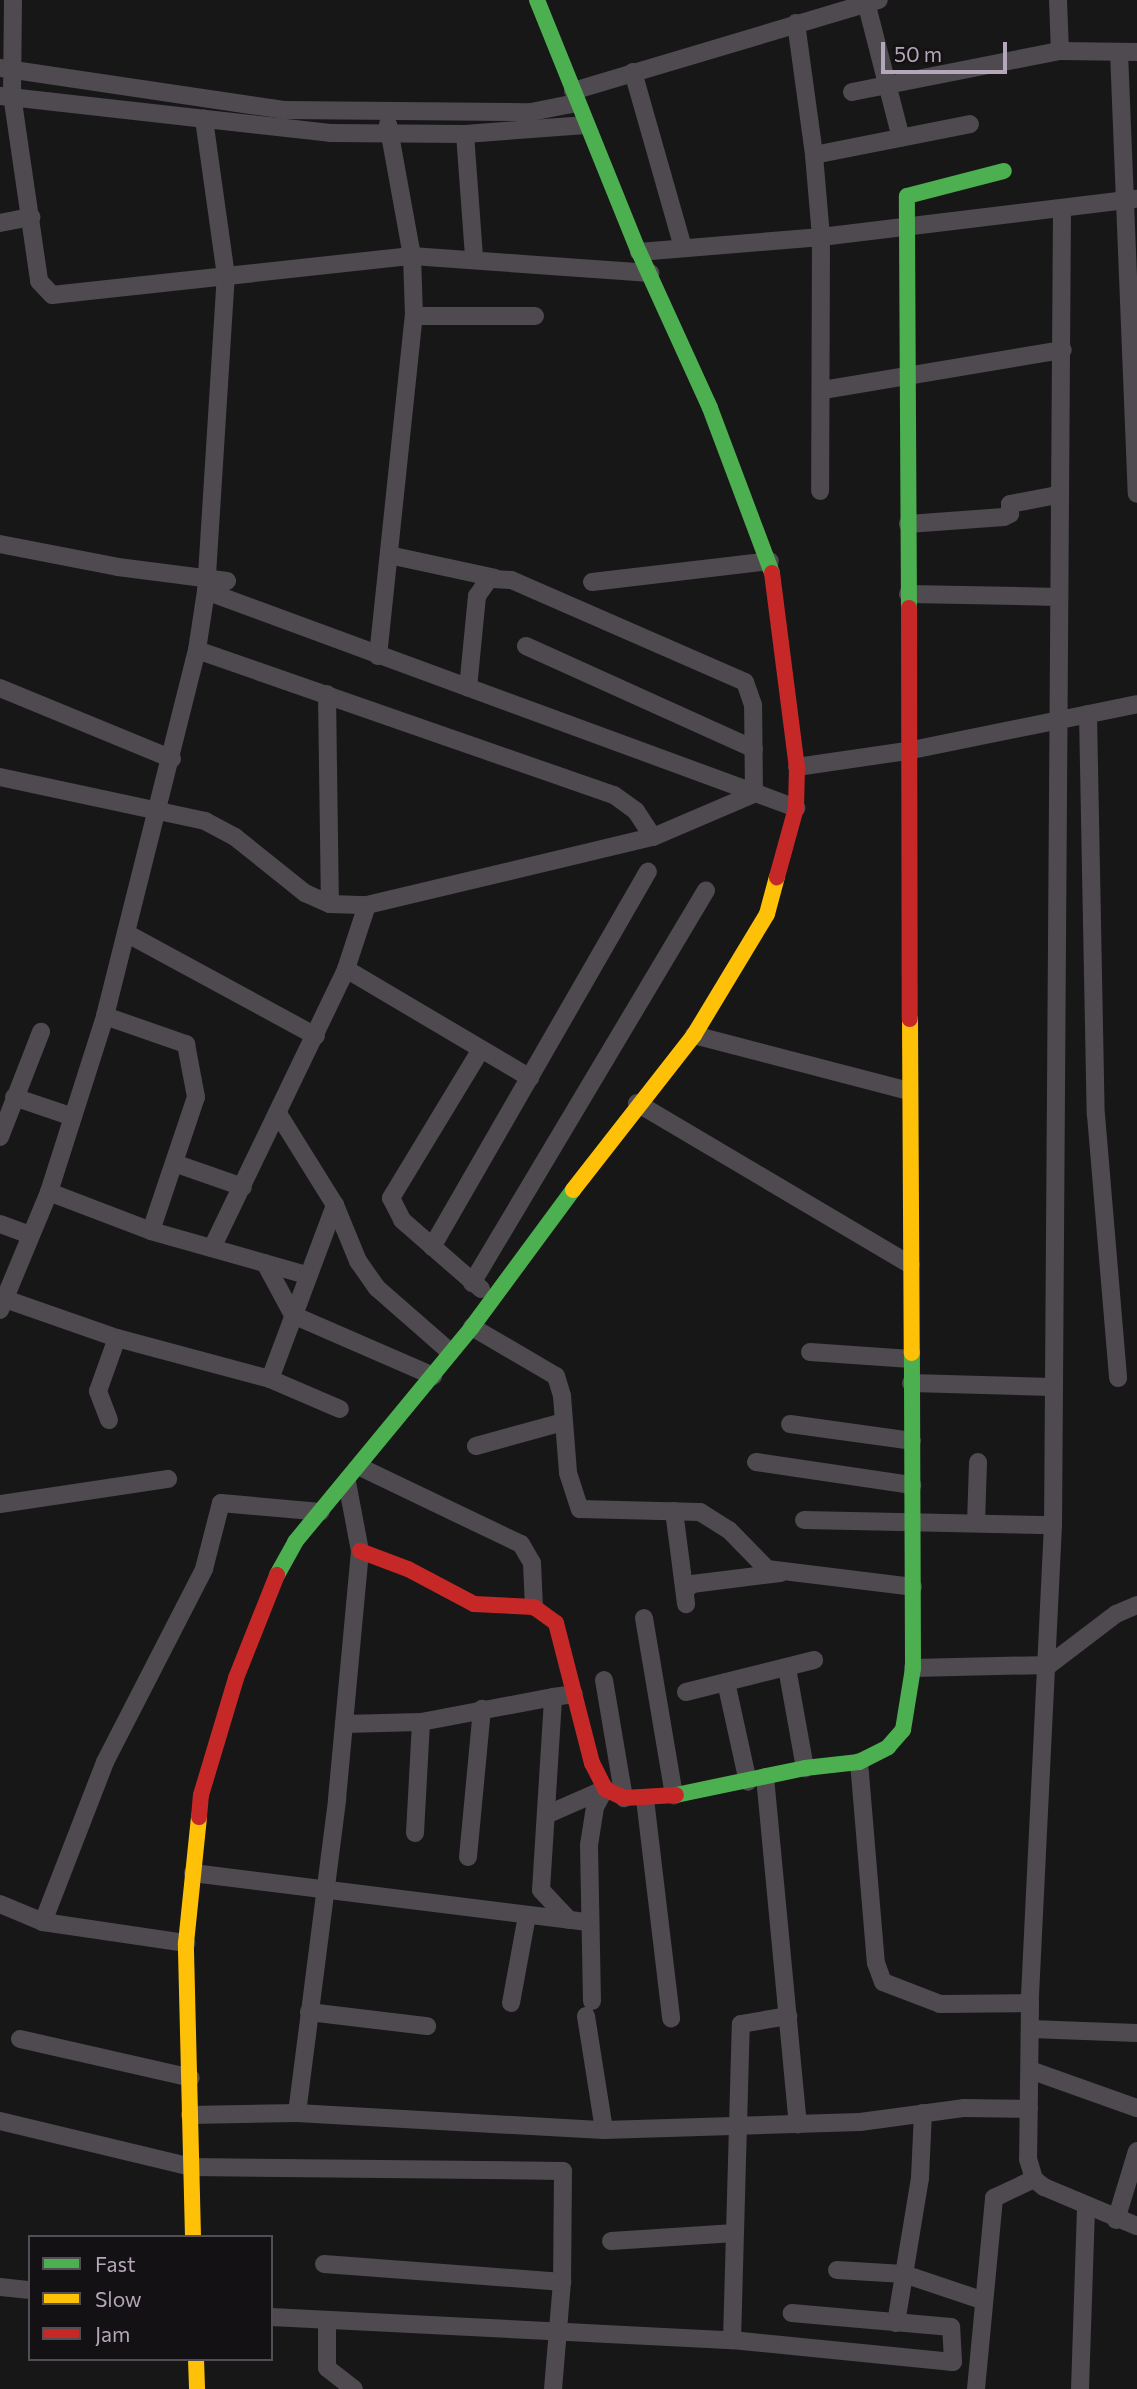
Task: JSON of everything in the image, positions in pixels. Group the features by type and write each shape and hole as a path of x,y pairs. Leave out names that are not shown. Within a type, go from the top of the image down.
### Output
{"street":[{"path":"13,0 5,68 6,95 30,217 39,281 52,296 412,256 474,258 650,274"},
{"path":"193,2235 186,1943 201,1794 236,1678 279,1571 295,1542 360,1467 475,1324 637,1103 694,1035 767,914 796,808 797,767 770,561 710,408 639,252 537,0"},
{"path":"1058,0 1060,51"},
{"path":"5,68 284,110 386,113 531,112 573,92 633,72 872,1 888,88 901,138"},
{"path":"796,23 814,155 821,237 823,390 820,491"},
{"path":"852,92 888,88 1060,51 1137,52"},
{"path":"1119,52 1131,199 1137,494"},
{"path":"633,72 683,248"},
{"path":"6,95 278,130 465,134 586,125"},
{"path":"378,656 414,316 412,256 386,113"},
{"path":"204,119 226,276 206,584 197,650 160,811 105,1016 49,1192 2,1304 117,1338 270,1378 340,1409"},
{"path":"814,155 970,124"},
{"path":"465,134 474,258"},
{"path":"360,1551 408,1569 474,1604 534,1607 556,1623 592,1763 605,1790 624,1798 645,1799 674,1795 805,1768 859,1762 888,1747 903,1730 913,1668 907,751 907,197 1004,171"},
{"path":"639,252 821,237 1131,199"},
{"path":"1062,208 1063,349 1057,495 1057,1230 1051,1387 1053,1525 1049,1665 1030,2003 1028,2159 1034,2179 1116,2220 1137,2226"},
{"path":"0,223 30,217"},
{"path":"414,316 535,316"},
{"path":"823,390 908,378 1063,349"},
{"path":"908,524 1004,517 1010,514 1010,504 1057,495"},
{"path":"0,544 206,584 378,656 796,808"},
{"path":"389,555 511,580 745,682 753,705 754,794"},
{"path":"592,582 770,561"},
{"path":"468,688 477,596 482,586 495,578"},
{"path":"206,584 227,581"},
{"path":"908,594 1059,597"},
{"path":"526,646 754,748"},
{"path":"197,650 614,795 636,811 653,837"},
{"path":"0,688 172,759"},
{"path":"327,694 330,904"},
{"path":"797,767 907,751 1137,704"},
{"path":"1088,714 1096,1115 1118,1378"},
{"path":"0,777 205,821 235,837 305,893 330,904 367,905 653,837 754,794"},
{"path":"432,1247 648,872"},
{"path":"472,1283 706,891"},
{"path":"212,1248 316,1036 346,969 367,905"},
{"path":"127,933 316,1036"},
{"path":"346,969 480,1051 530,1078"},
{"path":"105,1016 187,1044 196,1097 151,1231"},
{"path":"0,1137 41,1032"},
{"path":"694,1035 909,1091"},
{"path":"480,1051 391,1198 402,1220 491,1302"},
{"path":"14,1097 73,1117"},
{"path":"637,1103 911,1265"},
{"path":"279,1115 335,1205 358,1261 377,1288 450,1352"},
{"path":"174,1163 243,1186"},
{"path":"49,1192 151,1231 306,1275"},
{"path":"270,1378 306,1275 335,1205"},
{"path":"0,1224 30,1235"},
{"path":"265,1264 293,1315 433,1376"},
{"path":"475,1324 556,1376 568,1474 580,1509 701,1512 715,1519 759,1563 787,1573"},
{"path":"109,1420 99,1391 117,1338"},
{"path":"810,1352 911,1359"},
{"path":"911,1383 1051,1387"},
{"path":"476,1446 563,1422"},
{"path":"790,1424 912,1441"},
{"path":"755,1462 912,1485"},
{"path":"976,1523 978,1462"},
{"path":"360,1467 521,1544 532,1563 534,1607"},
{"path":"0,1504 168,1479"},
{"path":"297,2113 344,1724 360,1551 347,1482"},
{"path":"43,1922 105,1762 204,1569 221,1503 321,1512"},
{"path":"674,1511 685,1598 692,1584 787,1573 913,1587"},
{"path":"804,1520 1053,1525"},
{"path":"913,1668 1049,1665 1116,1614 1137,1605"},
{"path":"644,1618 674,1795"},
{"path":"686,1692 814,1660"},
{"path":"787,1668 805,1768"},
{"path":"604,1680 624,1798"},
{"path":"726,1682 757,1779 788,2015 798,2124"},
{"path":"344,1724 421,1721 574,1693"},
{"path":"553,1698 541,1890 569,1920"},
{"path":"468,1857 482,1709"},
{"path":"415,1833 421,1721"},
{"path":"859,1762 876,1963 883,1982 921,1999 940,2004 1030,2003"},
{"path":"546,1815 605,1790"},
{"path":"604,2130 589,2008 588,1922 591,1822 605,1790"},
{"path":"645,1799 671,2018"},
{"path":"192,1873 588,1922"},
{"path":"0,1904 43,1922 186,1943"},
{"path":"511,2003 527,1916"},
{"path":"309,2012 427,2026"},
{"path":"732,2340 741,2024 788,2015"},
{"path":"1031,2029 1137,2033"},
{"path":"20,2039 191,2078"},
{"path":"1030,2070 1137,2108"},
{"path":"191,2115 297,2113 604,2130 798,2124 963,2108 1029,2109"},
{"path":"896,2323 920,2178 923,2113"},
{"path":"0,2122 191,2168 563,2171 562,2282 553,2389"},
{"path":"1116,2220 1137,2151"},
{"path":"976,2389 994,2198 1034,2179"},
{"path":"1080,2389 1086,2204"},
{"path":"611,2241 735,2233"},
{"path":"324,2264 562,2282"},
{"path":"837,2270 904,2274 984,2301"},
{"path":"0,2287 28,2290"},
{"path":"273,2317 327,2323 732,2340 953,2362 951,2327 792,2313"},
{"path":"327,2323 327,2368 354,2389"},
{"path":"196,2361 197,2389"}],"traffic: fast":[{"path":"537,0 639,252 710,408 772,573"},
{"path":"909,608 907,196 1004,171"},
{"path":"277,1575 295,1542 472,1327 573,1190"},
{"path":"676,1795 805,1768 859,1762 888,1747 903,1730 913,1668 912,1353"}],"traffic: slow":[{"path":"573,1190 694,1035 767,914 777,877"},
{"path":"910,1019 912,1353"},
{"path":"193,2235 186,1943 199,1817"},
{"path":"196,2361 197,2389"}],"traffic: jam":[{"path":"772,573 797,767 796,808 777,877"},
{"path":"909,608 910,1019"},
{"path":"360,1551 408,1569 474,1604 534,1607 556,1623 592,1763 605,1789 624,1798 676,1795"},
{"path":"199,1817 201,1795 236,1678 277,1575"}]}
